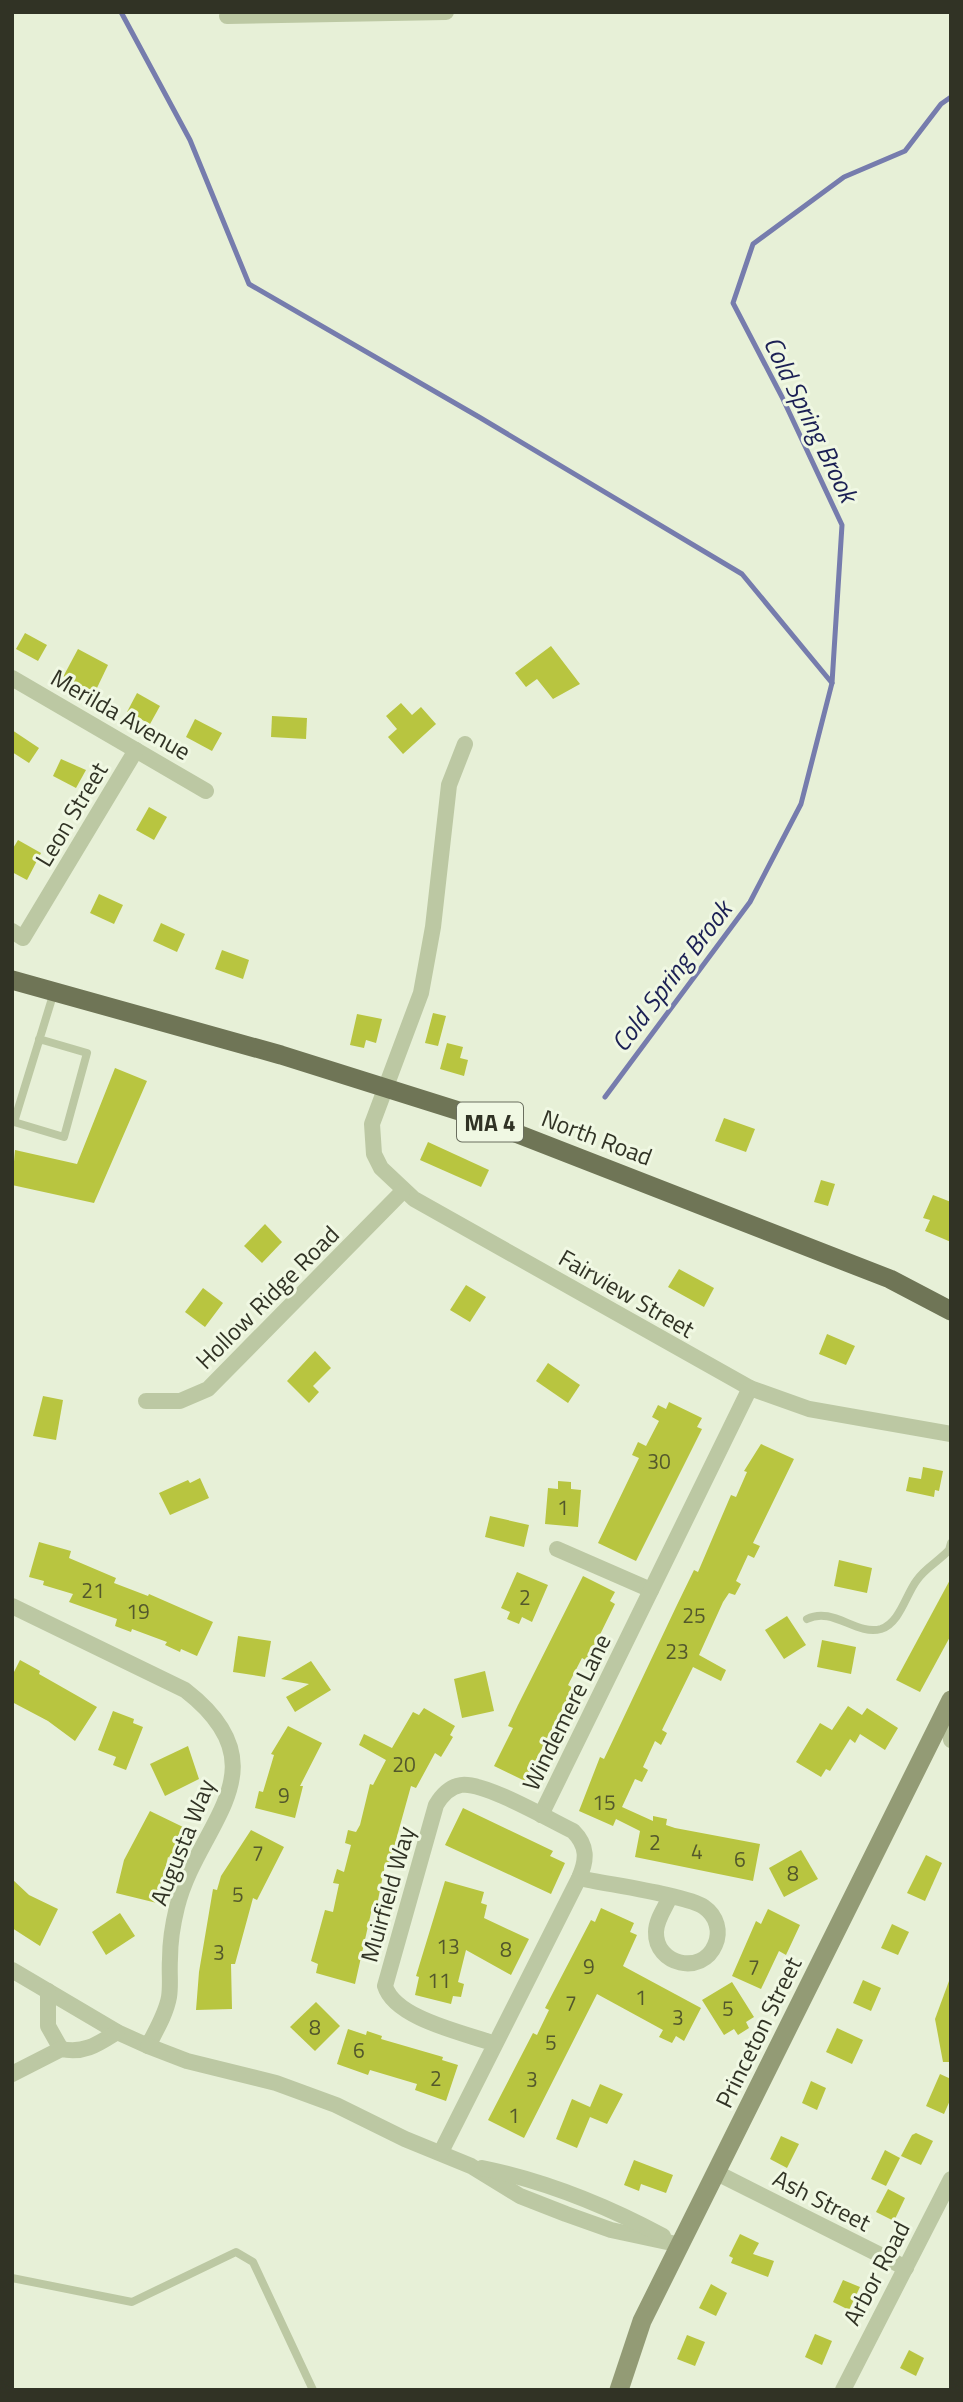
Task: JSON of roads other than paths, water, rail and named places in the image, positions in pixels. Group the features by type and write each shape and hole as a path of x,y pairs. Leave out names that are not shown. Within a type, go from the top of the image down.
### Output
{"main road":[{"name":"North Road","path":"12,980 281,1055 459,1111 890,1279 951,1311"},
{"name":"Princeton Street","path":"619,2390 642,2321 948,1705"}],"street":[{"path":"227,16 446,12"},
{"name":"Merilda Avenue","path":"12,678 206,791"},
{"name":"Fairview Street","path":"466,744 449,785 433,927 421,993 372,1124 371,1140 381,1168 403,1191 750,1388 809,1409 951,1434"},
{"name":"Leon Street","path":"18,934 136,750"},
{"name":"Hollow Ridge Road","path":"146,1401 180,1401 208,1389 403,1191"},
{"name":"Windemere Lane","path":"441,2152 579,1878 586,1853 582,1840 573,1831 541,1815 750,1388"},
{"path":"557,1549 651,1590"},
{"name":"Augusta Way","path":"12,1606 185,1690 201,1702 215,1719 230,1753 232,1773 229,1795 185,1883 177,1906 170,1957 169,1996 148,2046"},
{"path":"948,1705 951,1740"},
{"name":"Muirfield Way","path":"495,2044 399,2008 387,1994 387,1977 441,1796 458,1785 470,1784 541,1815"},
{"path":"579,1878 670,1897 701,1905 715,1919 718,1931 716,1944 710,1955 699,1962 687,1964 673,1961 659,1946 657,1926 670,1897"},
{"path":"12,1970 117,2032 148,2046 187,2061 309,2094 405,2139 471,2166 527,2178 618,2211 681,2245"},
{"path":"48,1992 48,2026 61,2049"},
{"path":"12,2074 61,2049 74,2052 87,2049 117,2032"},
{"name":"Ash Street","path":"717,2173 906,2268"},
{"name":"Arbor Road","path":"843,2390 951,2179"}],"lane":[{"path":"39,1039 87,1053 64,1136 14,1122 39,1039 54,992"},
{"path":"807,1619 822,1614 873,1629 883,1628 892,1621 917,1580 949,1550 951,1543"},
{"path":"12,2278 132,2302 236,2252 253,2262 313,2390"}],"waterway":[{"path":"121,12 190,140 249,284 742,574 832,683"},
{"name":"Cold Spring Brook","path":"605,1097 750,902 801,804 832,683 842,525 782,397 733,303 753,244 844,177 905,151 941,104 951,97"}]}
